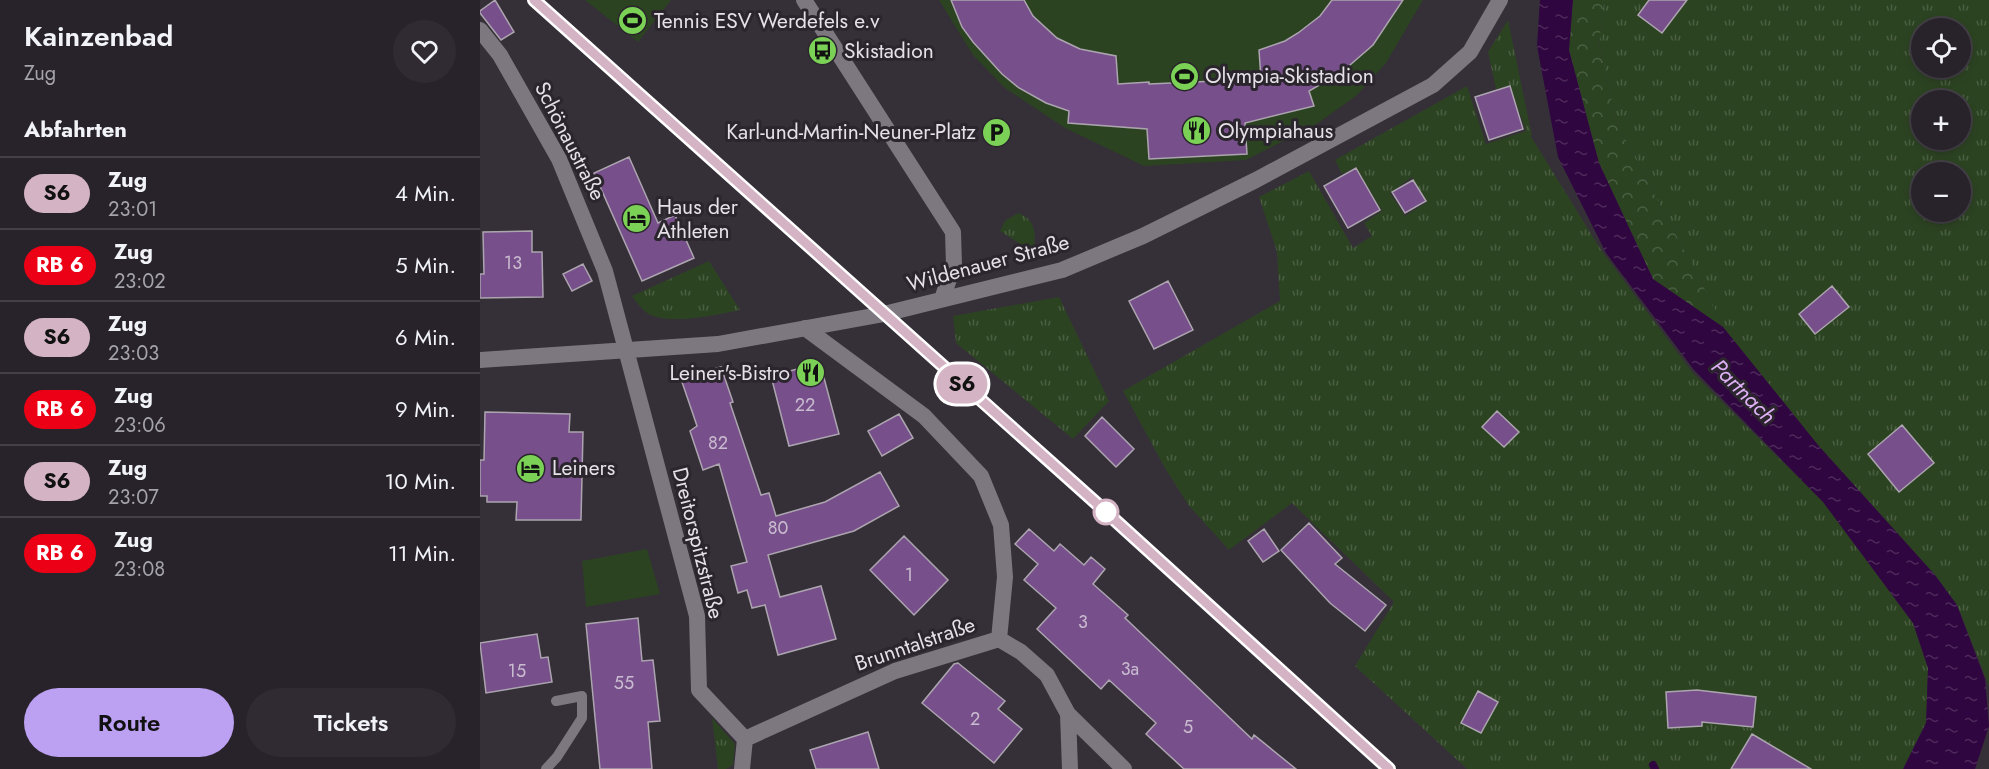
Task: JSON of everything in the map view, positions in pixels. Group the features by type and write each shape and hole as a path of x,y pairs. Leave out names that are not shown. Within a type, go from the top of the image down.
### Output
{"street":[{"path":"804,0 858,95 953,232 954,266 942,299"},
{"name":"Wildenauer Straße","path":"480,360 718,344 884,314 1062,270 1143,236 1256,180 1433,85 1470,52 1500,0"},
{"name":"Schönaustraße","path":"480,30 500,55 559,159 605,271 625,350"},
{"path":"805,328 924,416 981,476 1001,525 1005,577 999,639"},
{"name":"Dreitorspitzstraße","path":"625,350 697,616 699,690 745,739"},
{"name":"Brunntalstraße","path":"745,739 895,671 999,639 1021,652 1047,675 1068,714 1122,769"},
{"path":"1068,714 1070,769"},
{"path":"742,769 745,739"}],"lane":[{"path":"546,769 557,757 582,718 582,696 556,701"}],"green space":[{"name":"Tennis ESV Werdefels e.v","path":"585,0 671,0 638,42"},
{"name":"Olympia-Skistadion","path":"939,0 1423,0 1386,63 1356,96 1318,123 1246,160 1144,166 1065,128 1005,88 973,55"},
{"path":"1573,0 1604,0 1599,44 1617,124 1723,327 1653,279 1599,163 1569,50"},
{"path":"1604,0 1989,0 1989,686 1957,605 1935,575 1818,445 1723,327 1617,124 1599,44"},
{"path":"1508,20 1532,136 1530,135 1601,250 1692,372 1823,502 1913,623 1928,668 1926,723 1903,769 1467,769 1355,666 1394,602 1292,503 1229,550 1189,506 1165,468 1123,391 1280,301 1277,252 1259,197 1309,171 1353,248 1372,236 1364,223 1382,211 1356,167 1342,174 1335,160 1467,86 1486,144 1526,131 1510,86 1496,89 1488,52","holes":["1412,177 1427,202 1405,216 1390,193"]},
{"path":"1018,213 1028,219 1033,227 1035,242 1031,251 1000,231 1005,221"},
{"path":"709,261 740,310 698,318 666,319 649,314 632,296"},
{"path":"1059,297 1109,401 1073,439 956,343 953,316"},
{"path":"647,549 660,594 586,607 582,561"},
{"path":"712,718 735,744 733,765 726,769 718,769"}],"water":[{"name":"Partnach","path":"1540,0 1573,0 1569,50 1599,163 1653,279 1723,327 1818,445 1935,575 1957,605 1985,679 1989,726 1975,769 1903,769 1926,723 1928,668 1913,623 1823,502 1694,370 1606,253 1558,157 1537,46"}],"building":[{"path":"495,0 514,32 501,40 480,13"},
{"path":"951,0 1024,0 1033,16 1057,38 1080,49 1116,56 1118,84 1149,82 1149,84 1261,79 1259,50 1285,41 1298,33 1320,16 1332,0 1403,0 1373,45 1342,72 1309,91 1314,106 1245,123 1247,154 1149,159 1147,129 1068,123 1069,111 1046,103 1019,88 1002,74 973,42 962,27"},
{"path":"1649,0 1687,0 1662,33 1638,15"},
{"path":"1510,86 1523,129 1489,140 1475,97"},
{"name":"Haus der Athleten","path":"629,157 658,223 675,215 694,258 642,281 594,173"},
{"path":"1356,168 1380,210 1348,228 1324,186"},
{"path":"1413,180 1426,201 1405,213 1392,192"},
{"path":"532,231 532,252 542,252 543,297 480,298 480,274 484,274 483,232"},
{"path":"583,264 592,281 572,291 563,274"},
{"path":"1168,281 1193,330 1154,349 1129,301"},
{"path":"1832,286 1849,307 1815,334 1799,314"},
{"path":"820,363 839,434 789,446 771,376"},
{"path":"721,367 733,402 730,403 761,495 769,493 776,516 825,502 880,472 899,506 854,531 768,555 780,597 821,586 836,639 778,655 765,605 752,608 747,590 738,593 731,566 747,562 719,464 703,470 690,431 697,426 681,379"},
{"path":"1497,411 1519,432 1504,447 1482,427"},
{"name":"Leiners","path":"485,412 570,414 569,432 583,432 581,520 516,520 517,502 487,502 487,496 480,496 480,460 484,460"},
{"path":"899,414 913,438 882,456 868,431"},
{"path":"1102,417 1134,449 1116,467 1085,436"},
{"path":"1902,425 1934,463 1899,492 1868,454"},
{"path":"1309,523 1342,558 1335,564 1386,605 1365,631 1330,603 1281,550"},
{"path":"1029,529 1054,551 1060,544 1084,565 1091,557 1105,569 1093,584 1128,615 1125,618 1252,739 1254,735 1296,769 1184,769 1146,734 1156,723 1109,680 1101,689 1037,629 1056,608 1024,580 1038,564 1015,544"},
{"path":"1264,529 1279,551 1263,562 1248,541"},
{"path":"904,536 948,580 914,615 870,570"},
{"path":"638,618 642,661 653,660 660,721 648,722 652,769 600,769 586,624"},
{"path":"537,634 541,658 548,657 552,682 486,693 480,643"},
{"path":"958,663 1005,701 998,709 1022,729 994,763 922,703 954,664"},
{"path":"1697,690 1756,697 1753,727 1702,722 1702,726 1668,728 1666,692"},
{"path":"1478,691 1498,702 1481,733 1461,723"},
{"path":"868,732 879,769 816,769 810,750"},
{"path":"1752,734 1811,769 1731,769"}],"waterway":[{"path":"1653,765 1655,769"}],"railway":[{"path":"534,0 1095,502 1389,769"}],"train":[{"name":"S6","path":"534,0 1095,502 1389,769"}],"place":[{"name":"Tennis ESV Werdefels e.v","path":"633,21"},
{"name":"Skistadion","path":"823,51"},
{"name":"Olympia-Skistadion","path":"1184,76"},
{"name":"Olympiahaus","path":"1197,131"},
{"name":"Karl-und-Martin-Neuner-Platz","path":"997,132"},
{"name":"Haus der Athleten","path":"636,219"},
{"name":"Leiner's-Bistro","path":"811,373"},
{"name":"Leiners","path":"531,468"}]}
